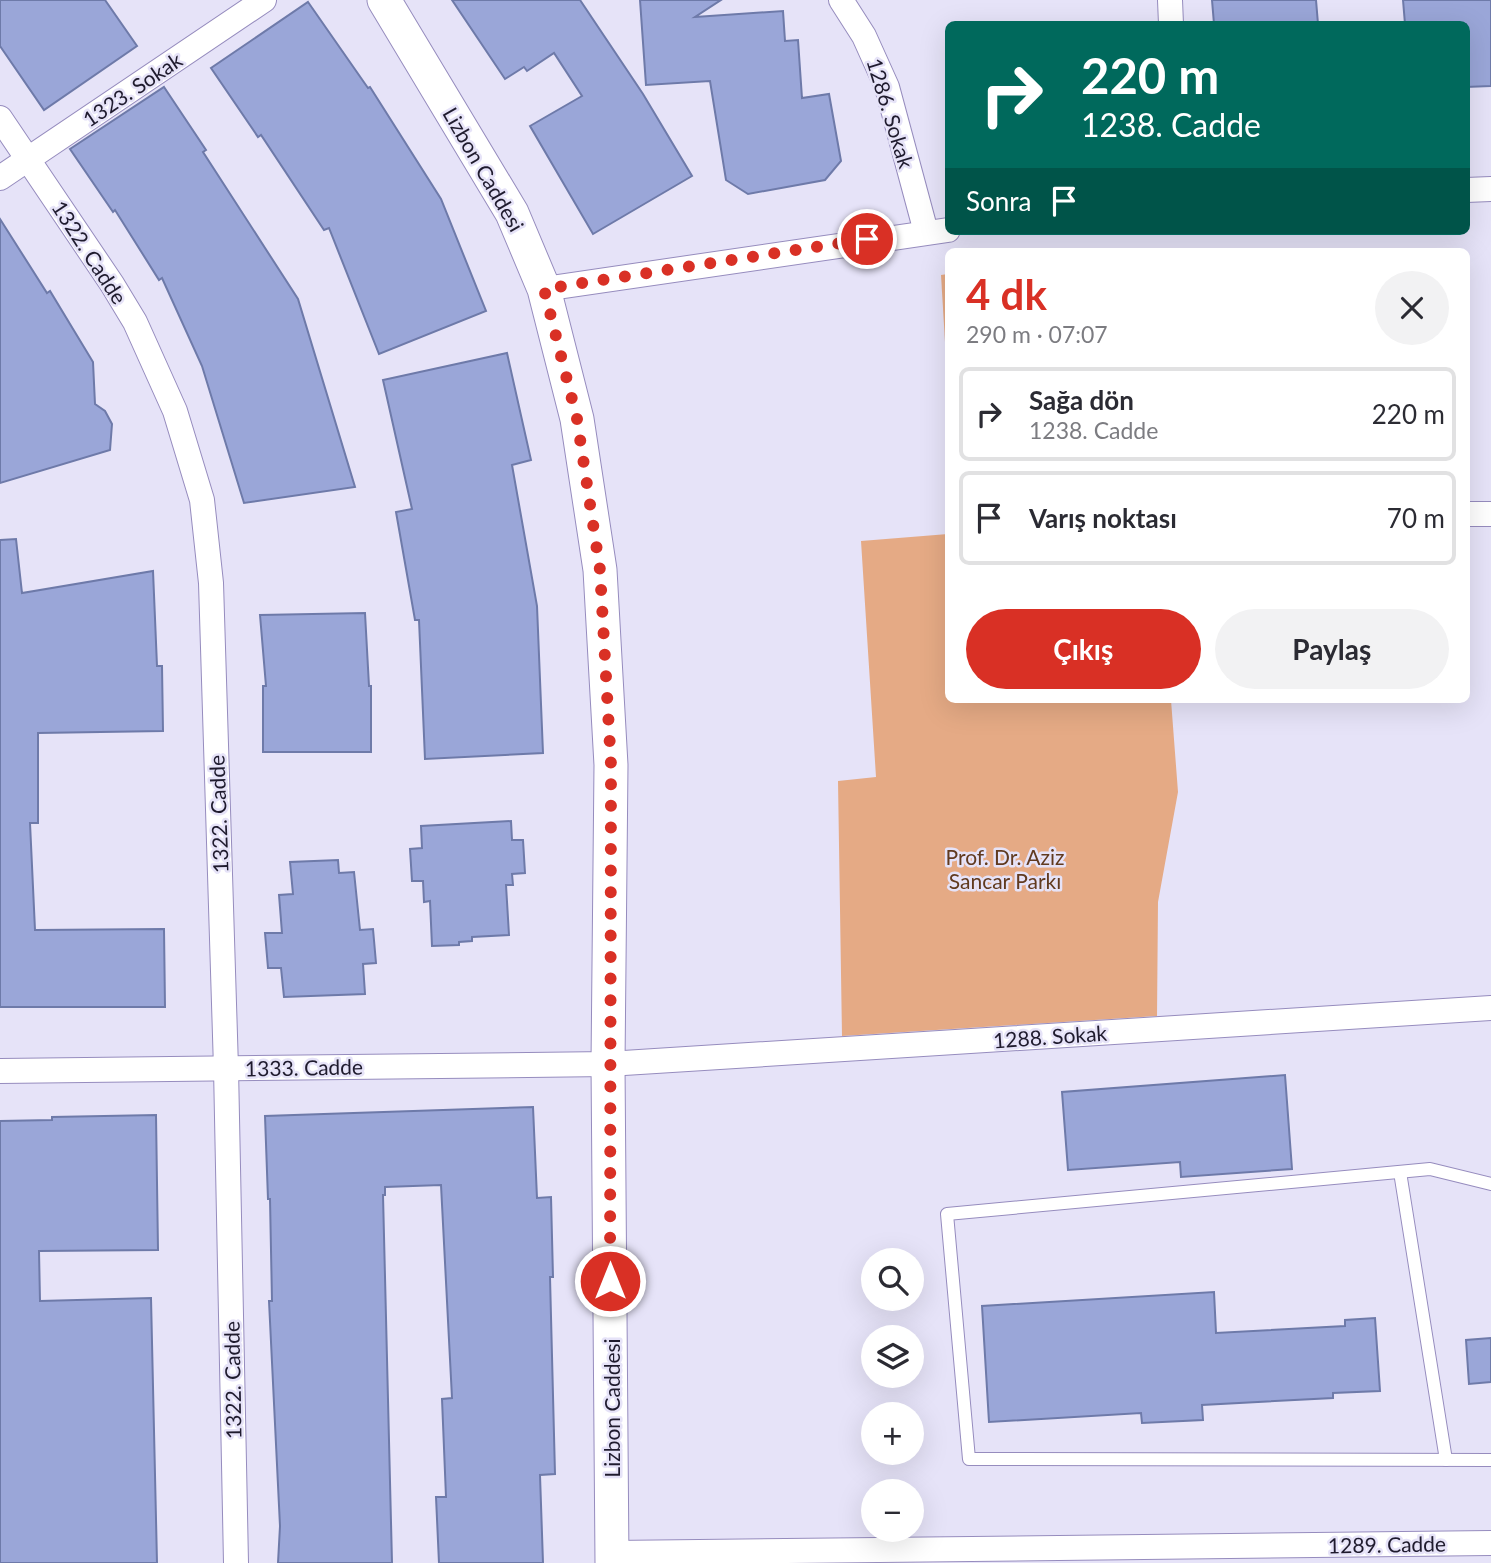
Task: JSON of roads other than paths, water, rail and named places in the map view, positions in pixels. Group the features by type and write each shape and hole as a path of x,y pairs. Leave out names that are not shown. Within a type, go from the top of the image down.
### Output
{"main road":[{"name":"Lizbon Caddesi","path":"384,0 512,213 544,289 577,419 600,570 611,765 608,1064 612,1558"}],"street":[{"name":"1323. Sokak","path":"0,178 264,0"},
{"name":"1286. Sokak","path":"841,0 864,36 880,69 937,231"},
{"path":"1170,0 1171,21"},
{"name":"1322. Cadde","path":"0,118 29,158 135,322 175,411 202,500 211,583 226,1068 236,1563"},
{"path":"1470,190 1491,188"},
{"path":"544,289 937,231"},
{"path":"1470,514 1491,514"},
{"name":"1288. Sokak","path":"608,1064 1491,1008"},
{"name":"1333. Cadde","path":"0,1071 608,1064"},
{"name":"1289. Cadde","path":"612,1558 1491,1543"}],"lane":[{"path":"1491,1184 1430,1170 947,1214 969,1459 1491,1461"},
{"path":"1400,1172 1446,1460"}],"park label":[{"name":"Prof. Dr. Aziz Sancar Parkı","path":"1005,868"}]}
